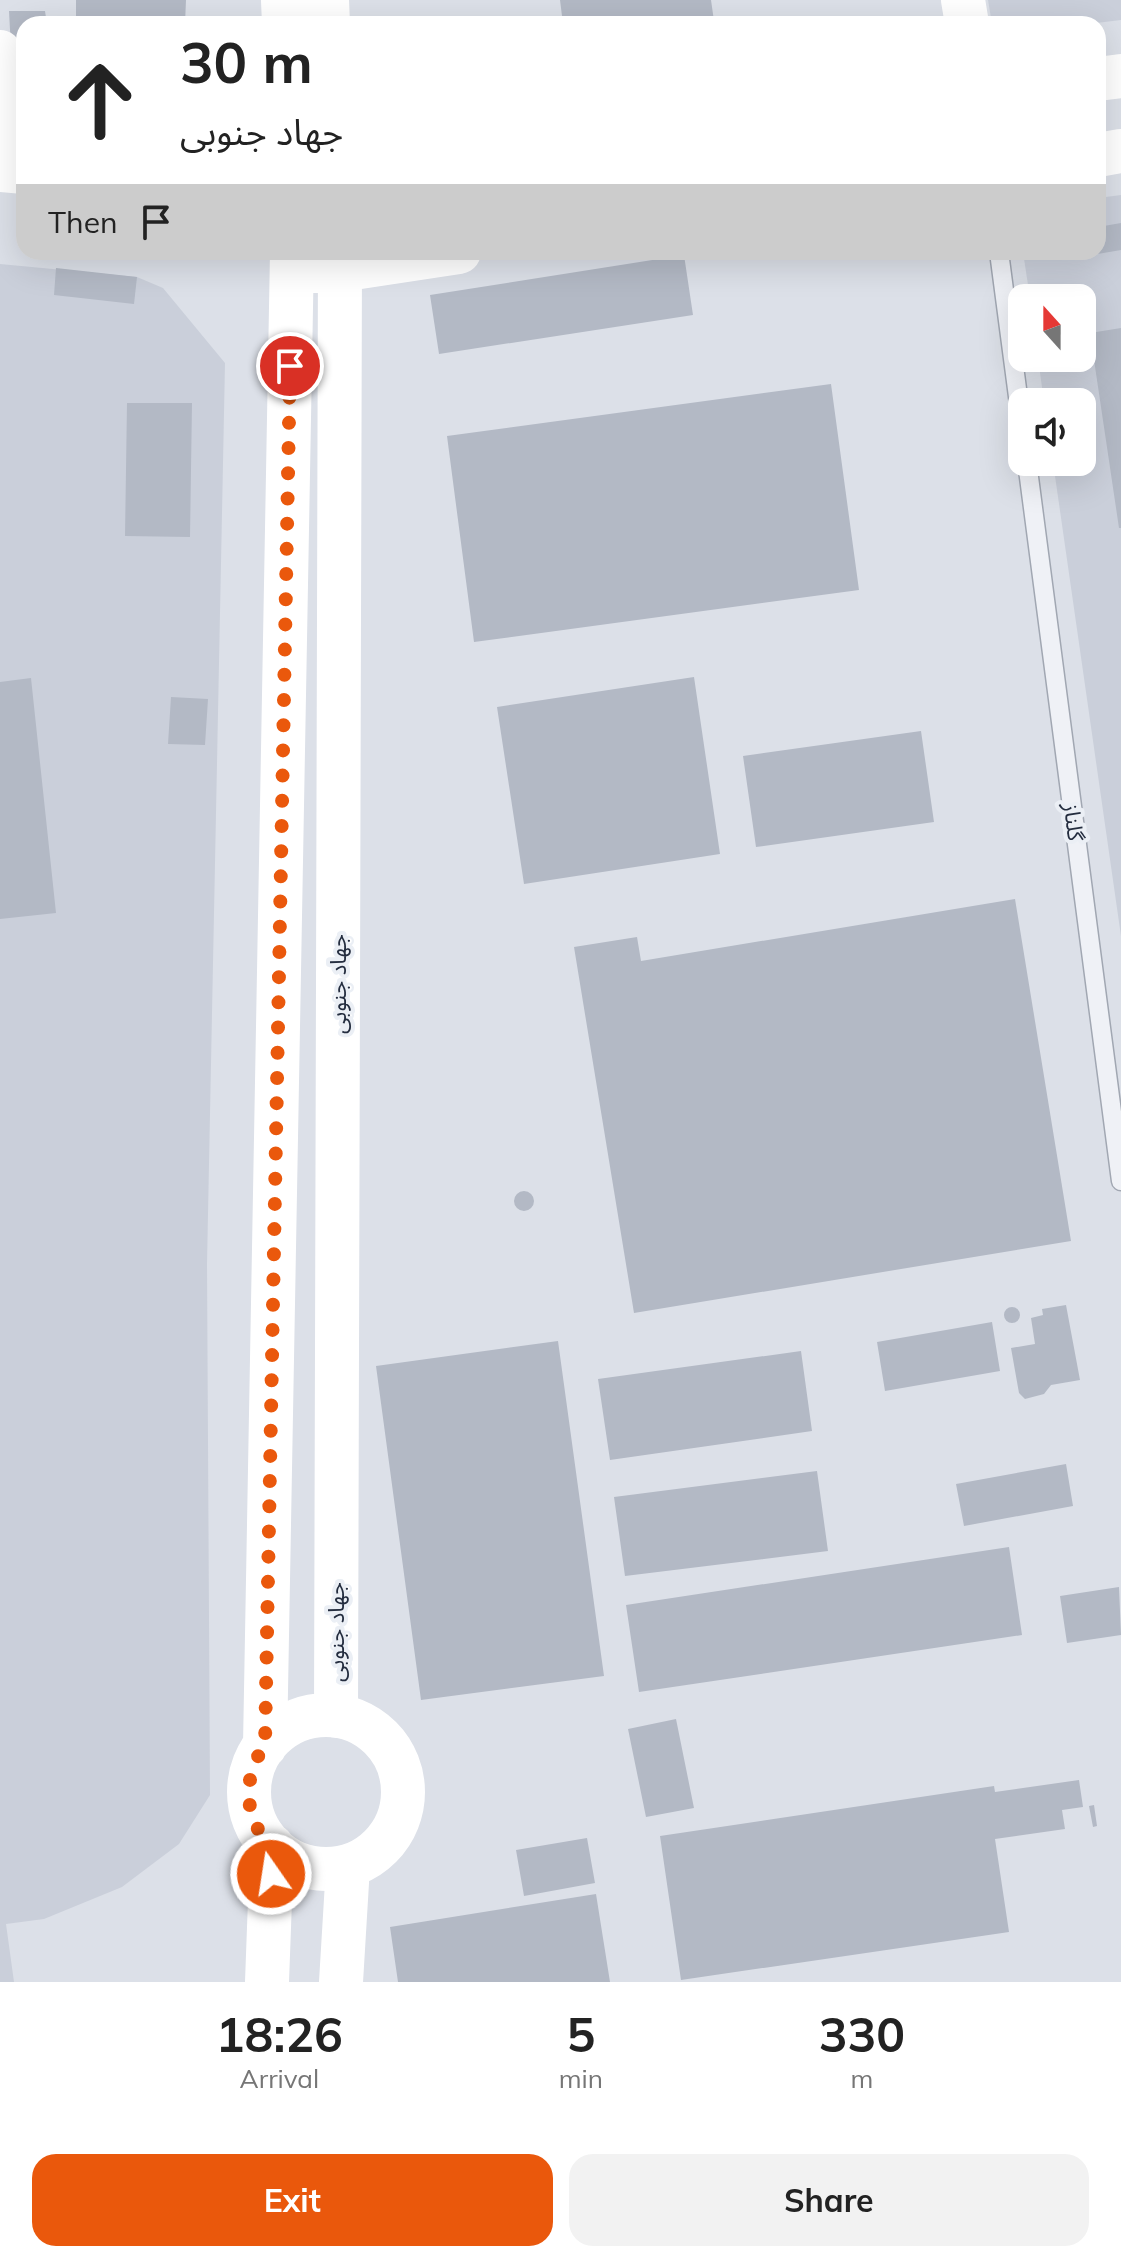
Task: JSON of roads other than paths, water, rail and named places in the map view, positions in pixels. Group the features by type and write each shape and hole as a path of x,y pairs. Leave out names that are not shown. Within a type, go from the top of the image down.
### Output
{"street":[{"path":"0,52 11,153"},
{"path":"265,1746 292,262 340,261"},
{"name":"جهاد جنوبی","path":"336,1716 340,261"},
{"path":"315,1716 336,1716 355,1721 374,1732 388,1747 398,1765 403,1785 402,1806 396,1826 384,1843 368,1857 348,1866 318,1870 287,1860 263,1839 250,1810 249,1778 265,1746 285,1727 315,1716"},
{"path":"267,1982 272,1846"},
{"path":"341,1982 348,1866"}],"lane":[{"path":"1000,260 1017,388"},
{"name":"گلناز","path":"1029,476 1121,1181"}]}
